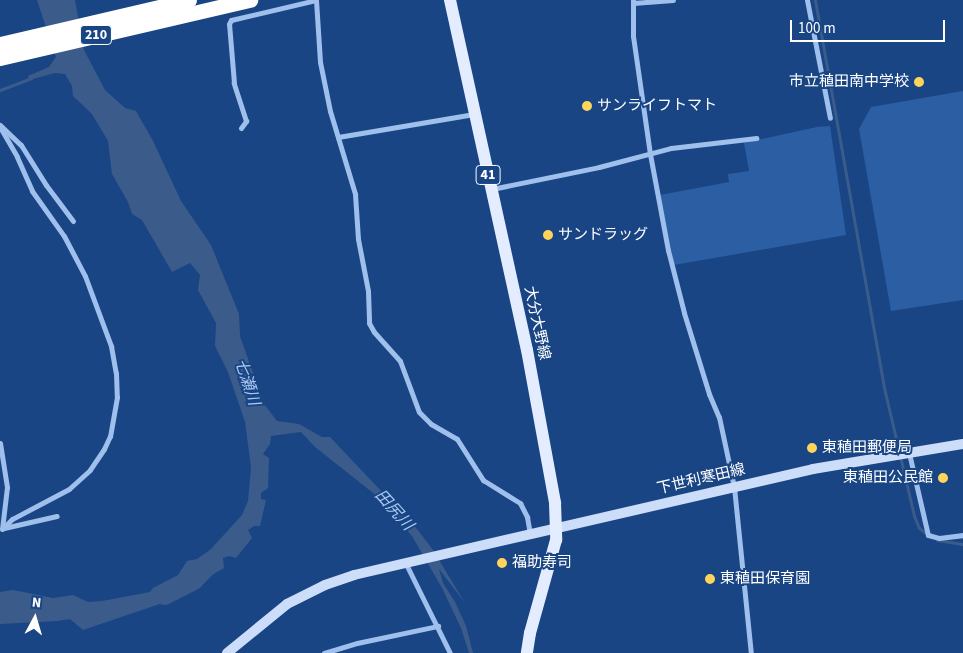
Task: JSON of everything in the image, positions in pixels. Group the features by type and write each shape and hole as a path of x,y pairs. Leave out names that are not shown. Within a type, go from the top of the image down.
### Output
{"highway":[{"name":"210","path":"3,50 184,6 250,0"}],"main road":[{"name":"大分大野線","path":"450,0 537,399 555,503 557,529 547,576 530,633 527,653"},
{"name":"下世利寒田線","path":"406,563 813,469 963,444"},
{"path":"227,653 271,616 306,593 354,575 406,563"}],"street":[{"path":"241,128 246,121 234,83 230,20 316,0 320,58 330,111 355,194 358,239 367,284 368,314 371,328 400,361 417,409 422,417 457,440 483,480 520,503 527,518 530,534"},
{"path":"673,0 633,2 633,36 650,154 670,259 709,394 719,418 734,487 751,653"},
{"path":"807,0 830,118"},
{"path":"338,137 475,114"},
{"path":"0,126 21,144 46,185 73,221"},
{"path":"0,126 17,157 32,191 64,236 85,276 111,346 117,391 116,409 110,436 104,450 90,470 69,489 12,519 1,529"},
{"path":"491,189 671,148 756,138"},
{"path":"0,443 7,481 2,507 1,529"},
{"path":"909,453 928,535 939,538 963,535"},
{"path":"1,529 57,516"},
{"path":"406,563 450,653"},
{"path":"324,653 357,643 438,626"}],"shaded area":[{"path":"963,91 963,300 891,311 859,129 871,107"},
{"path":"830,126 846,235 674,265 660,195 729,182 728,174 749,171 744,143 817,127"}],"water":[{"name":"田尻川","path":"37,0 75,0 84,50 105,90 125,108 136,111 153,141 181,201 211,245 239,314 240,336 264,404 277,421 299,424 322,437 330,437 417,529 433,550 465,603 439,569 443,583 455,602 466,626 473,653 469,653 461,628 442,588 412,536 402,525 404,524 387,504 315,447 301,432 271,436 270,444 263,454 269,458 268,488 261,493 261,499 266,500 260,526 254,526 248,530 252,538 236,558 229,556 223,558 224,568 205,579 189,578 186,583 191,590 189,594 83,630 70,619 0,624 0,592 13,590 53,598 73,595 88,602 102,601 150,592 153,588 178,575 187,561 197,559 211,549 242,515 248,501 251,467 245,422 228,372 215,346 216,323 198,290 200,275 190,263 172,272 142,220 132,214 128,202 112,174 108,141 92,114 73,96 72,86 65,74 55,73 29,80 28,76 49,67 56,57"}],"waterway":[{"path":"815,0 885,392 914,516 919,528 927,534"},
{"path":"0,90 32,78"},
{"path":"937,540 963,544"},
{"name":"七瀬川","path":"164,595 193,580 212,561"}],"place":[{"name":"市立稙田南中学校","path":"919,82"},
{"name":"サンライフトマト","path":"587,106"},
{"name":"サンドラッグ","path":"548,235"},
{"name":"東稙田郵便局","path":"812,448"},
{"name":"東稙田公民館","path":"943,478"},
{"name":"福助寿司","path":"502,563"},
{"name":"東稙田保育園","path":"710,579"}]}
